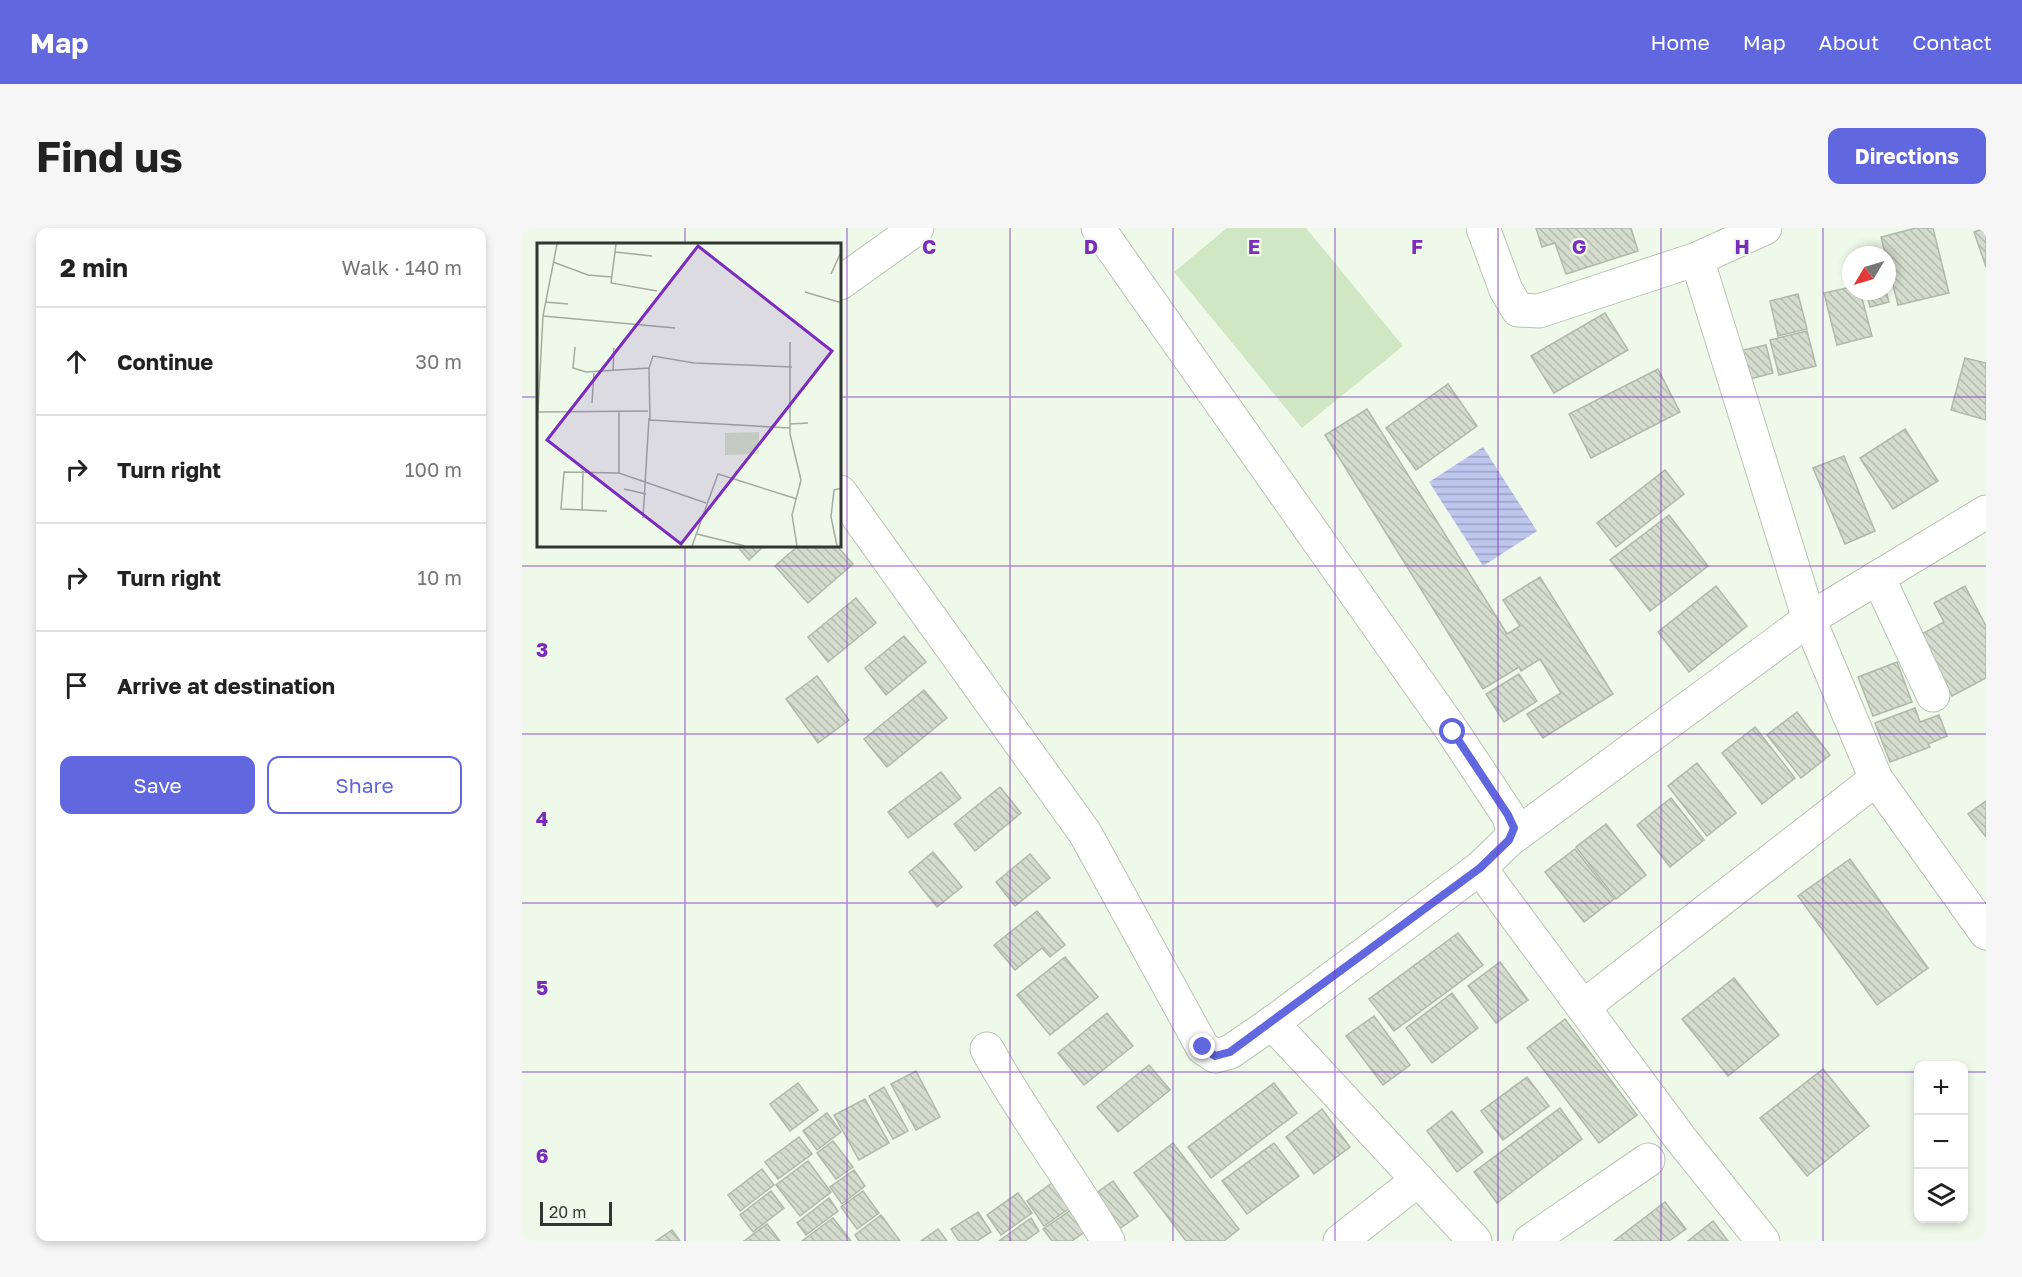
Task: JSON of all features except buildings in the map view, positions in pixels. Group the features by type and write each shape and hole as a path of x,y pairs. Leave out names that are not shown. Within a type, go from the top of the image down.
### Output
{"street":[{"path":"842,283 917,228"},
{"path":"1098,228 1453,732 1508,815 1514,828 1509,840"},
{"path":"1482,228 1506,290 1518,310 1539,311 1697,259 1765,228"},
{"path":"1697,259 1809,619 1876,779 1986,933"},
{"path":"842,495 1085,833 1203,1047 1215,1056 1230,1052 1272,1023 1480,868 1509,840 1809,619 1986,512"},
{"path":"1878,577 1933,695"},
{"path":"1583,1007 1876,779"},
{"path":"1480,868 1680,1138 1763,1241"},
{"path":"1272,1023 1475,1241"},
{"path":"987,1049 1010,1091 1079,1192 1108,1241"},
{"path":"1530,1241 1648,1160"},
{"path":"1340,1241 1418,1180"}],"green space":[{"path":"1227,228 1306,228 1403,346 1302,428 1174,272"}],"water":[{"path":"1483,447 1537,531 1483,566 1429,482"}],"route":[{"path":"1203,1047 1215,1056 1230,1052 1480,868 1509,840 1514,828 1508,815 1453,732"}]}
